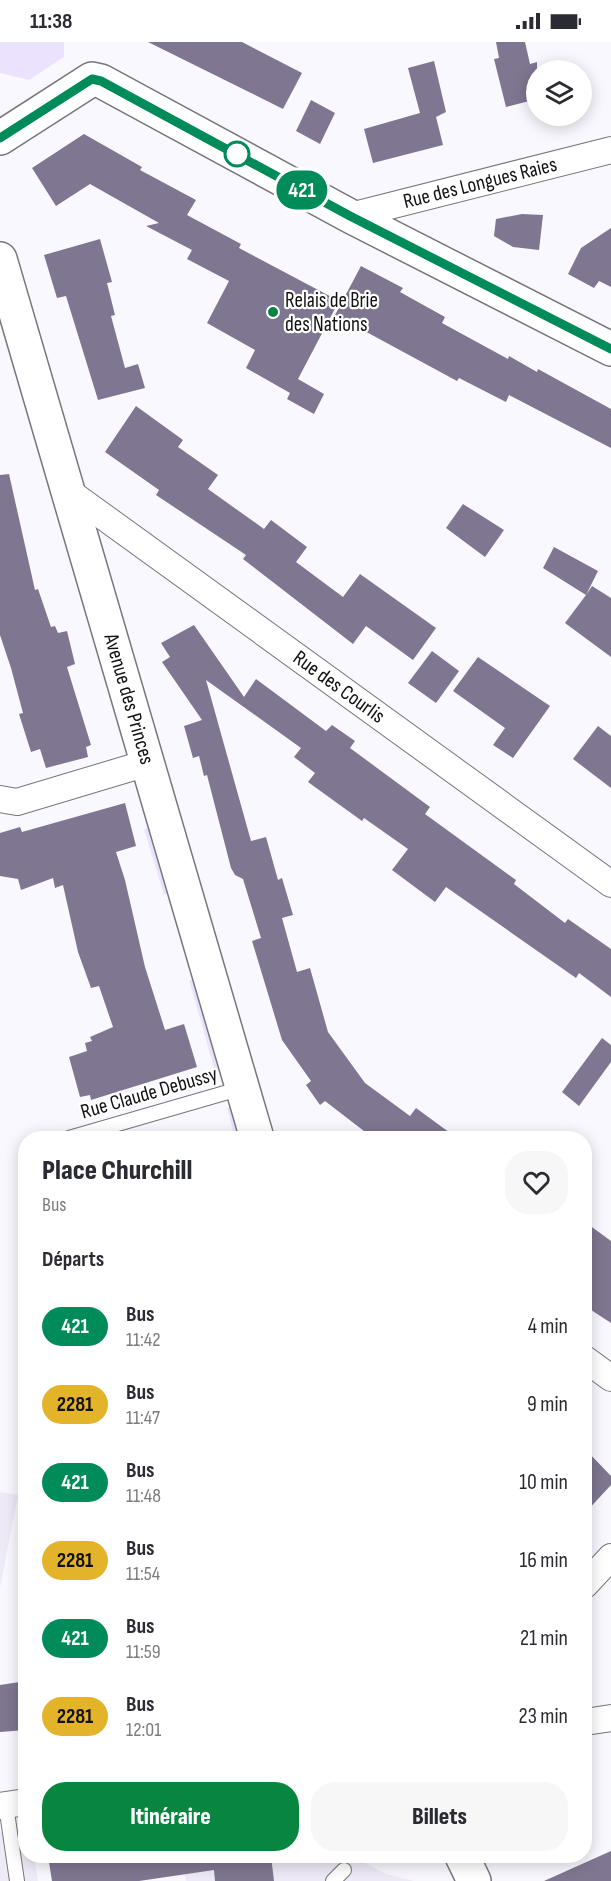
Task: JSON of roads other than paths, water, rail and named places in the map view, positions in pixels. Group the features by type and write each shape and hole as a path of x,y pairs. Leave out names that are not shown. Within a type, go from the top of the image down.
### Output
{"main road":[{"path":"0,138 92,79 111,85 350,216 611,350"},
{"name":"Avenue des Princes","path":"0,259 255,1131"},
{"path":"465,1863 474,1881"},
{"path":"485,1863 489,1881"}],"street":[{"name":"Rue des Longues Raies","path":"350,216 611,150"},
{"name":"Rue des Courlis","path":"68,491 611,884"},
{"path":"0,799 18,802 147,763"},
{"path":"592,1364 611,1378"},
{"path":"592,1577 611,1557"},
{"path":"592,1721 611,1718"}],"lane":[{"name":"Rue Claude Debussy","path":"93,1131 242,1088"},
{"path":"11,1804 17,1881"},
{"path":"333,1881 344,1870"}],"place":[{"name":"Relais de Brie des Nations","path":"273,312"}]}
